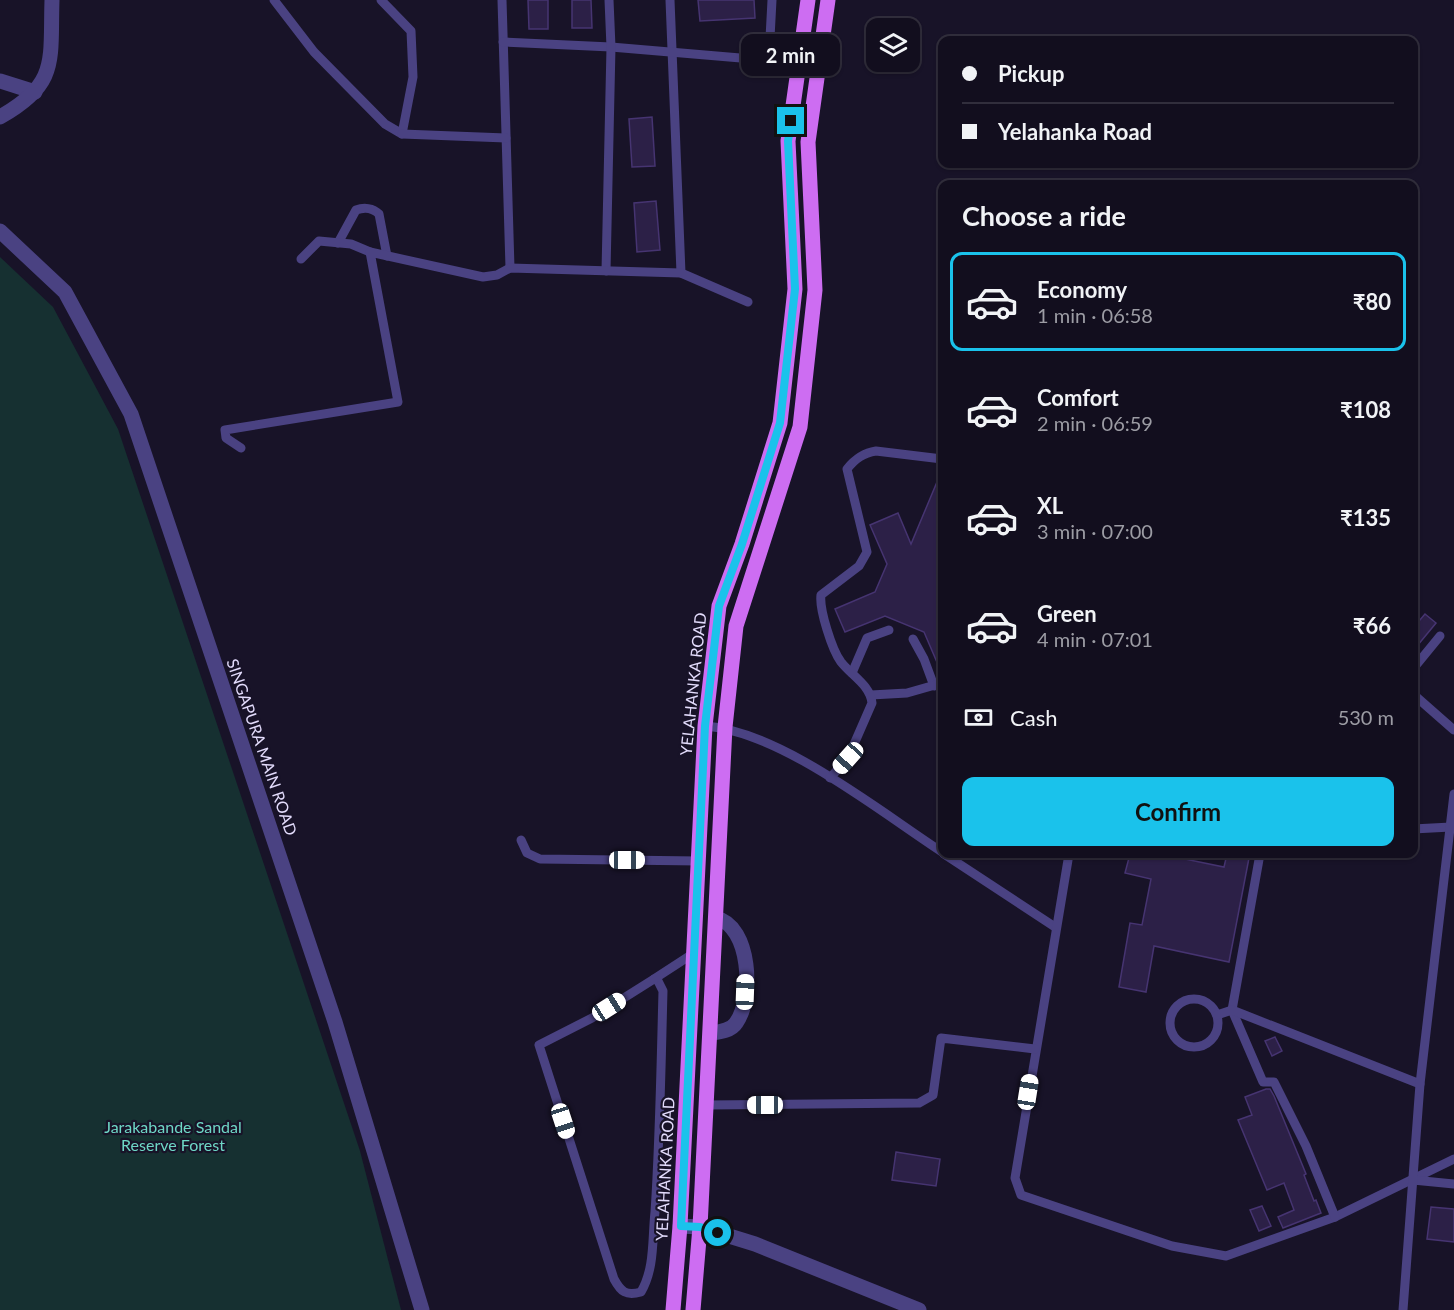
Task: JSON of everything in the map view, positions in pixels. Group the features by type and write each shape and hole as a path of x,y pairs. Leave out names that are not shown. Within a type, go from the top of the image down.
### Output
{"main road":[{"name":"YELAHANKA ROAD","path":"672,1310 681,1226 705,726 719,606 742,544 780,423 795,289 788,141 808,0"},
{"path":"693,1310 711,1034 725,728 736,626 800,428 815,290 808,142 828,0"}],"street":[{"path":"0,117 24,103 43,83 50,59 52,0"},
{"path":"0,81 35,92"},
{"name":"SINGAPURA MAIN ROAD","path":"0,231 65,292 131,414 331,1011 422,1310"},
{"path":"711,1034 735,1025 742,1011 745,992 745,955 740,941 723,920 716,918"},
{"path":"681,1226 700,1227 755,1244 919,1310"}],"lane":[{"path":"274,0 314,52 385,124 402,134 506,138"},
{"path":"381,0 411,31 413,77 402,134"},
{"path":"502,0 510,268"},
{"path":"606,271 611,47 609,0"},
{"path":"670,0 681,273"},
{"path":"503,42 611,47 765,60 769,57 772,0"},
{"path":"338,243 356,210 361,208 376,211 379,214 387,256"},
{"path":"302,259 319,241 351,244 370,252 483,277 497,275 510,268 681,273 748,302"},
{"path":"241,448 226,438 225,430 398,402 370,252"},
{"path":"830,778 848,758 872,703 871,695 840,661 820,605 821,595 859,566 867,552 847,469 854,460 866,453 876,451 938,459"},
{"path":"852,673 867,638 889,630"},
{"path":"1418,663 1440,636"},
{"path":"871,695 907,693 938,685 913,639"},
{"path":"1418,698 1454,730"},
{"path":"705,726 725,728 795,755 938,850"},
{"path":"1403,1310 1420,1084 1454,794"},
{"path":"1418,829 1451,827"},
{"path":"522,840 527,853 540,859 699,861"},
{"path":"951,858 1055,927"},
{"path":"1068,858 1015,1178 1021,1196 1172,1246 1226,1256 1335,1217 1454,1159"},
{"path":"1259,858 1232,1010 1263,1082 1274,1083 1306,1146 1335,1217"},
{"path":"654,979 658,981 663,991 659,1157 652,1259 648,1280 641,1292 631,1295 620,1291 614,1279 539,1045 592,1018 694,953"},
{"path":"1191,999 1207,1002 1217,1015 1218,1030 1215,1037 1202,1047 1187,1047 1174,1037 1171,1030 1172,1014 1176,1007 1191,999"},
{"path":"1217,1015 1232,1010 1420,1084"},
{"path":"707,1105 918,1103 933,1095 941,1038 1035,1049"},
{"path":"1413,1180 1454,1184"}],"green space":[{"name":"Jarakabande Sandal Reserve Forest","path":"0,257 53,307 118,429 360,1151 401,1310 0,1310"}],"building":[{"path":"528,0 548,0 548,29 529,29"},
{"path":"572,0 591,0 592,28 572,28"},
{"path":"698,0 754,0 755,18 700,21"},
{"path":"652,117 655,166 632,167 629,119"},
{"path":"656,201 660,250 637,252 634,203"},
{"path":"938,480 938,665 924,632 885,616 845,632 835,609 875,592 887,564 870,525 898,513 911,544"},
{"path":"1425,614 1436,623 1418,645 1418,622"},
{"path":"1129,858 1180,858 1224,867 1226,858 1249,858 1229,962 1154,946 1146,992 1119,987 1130,923 1142,925 1151,879 1125,873"},
{"path":"1275,1037 1282,1051 1272,1056 1265,1041"},
{"path":"1270,1089 1274,1096 1306,1174 1304,1175 1314,1201 1316,1200 1321,1213 1283,1228 1278,1217 1294,1210 1284,1183 1267,1190 1238,1120 1252,1115 1245,1097"},
{"path":"896,1152 940,1159 936,1186 892,1180"},
{"path":"1262,1206 1271,1226 1259,1231 1250,1210"},
{"path":"1431,1207 1454,1209 1454,1242 1427,1239"}],"route":[{"path":"718,1233 700,1227 681,1226 705,726 719,606 742,544 780,423 795,289 788,141 791,121"}]}
